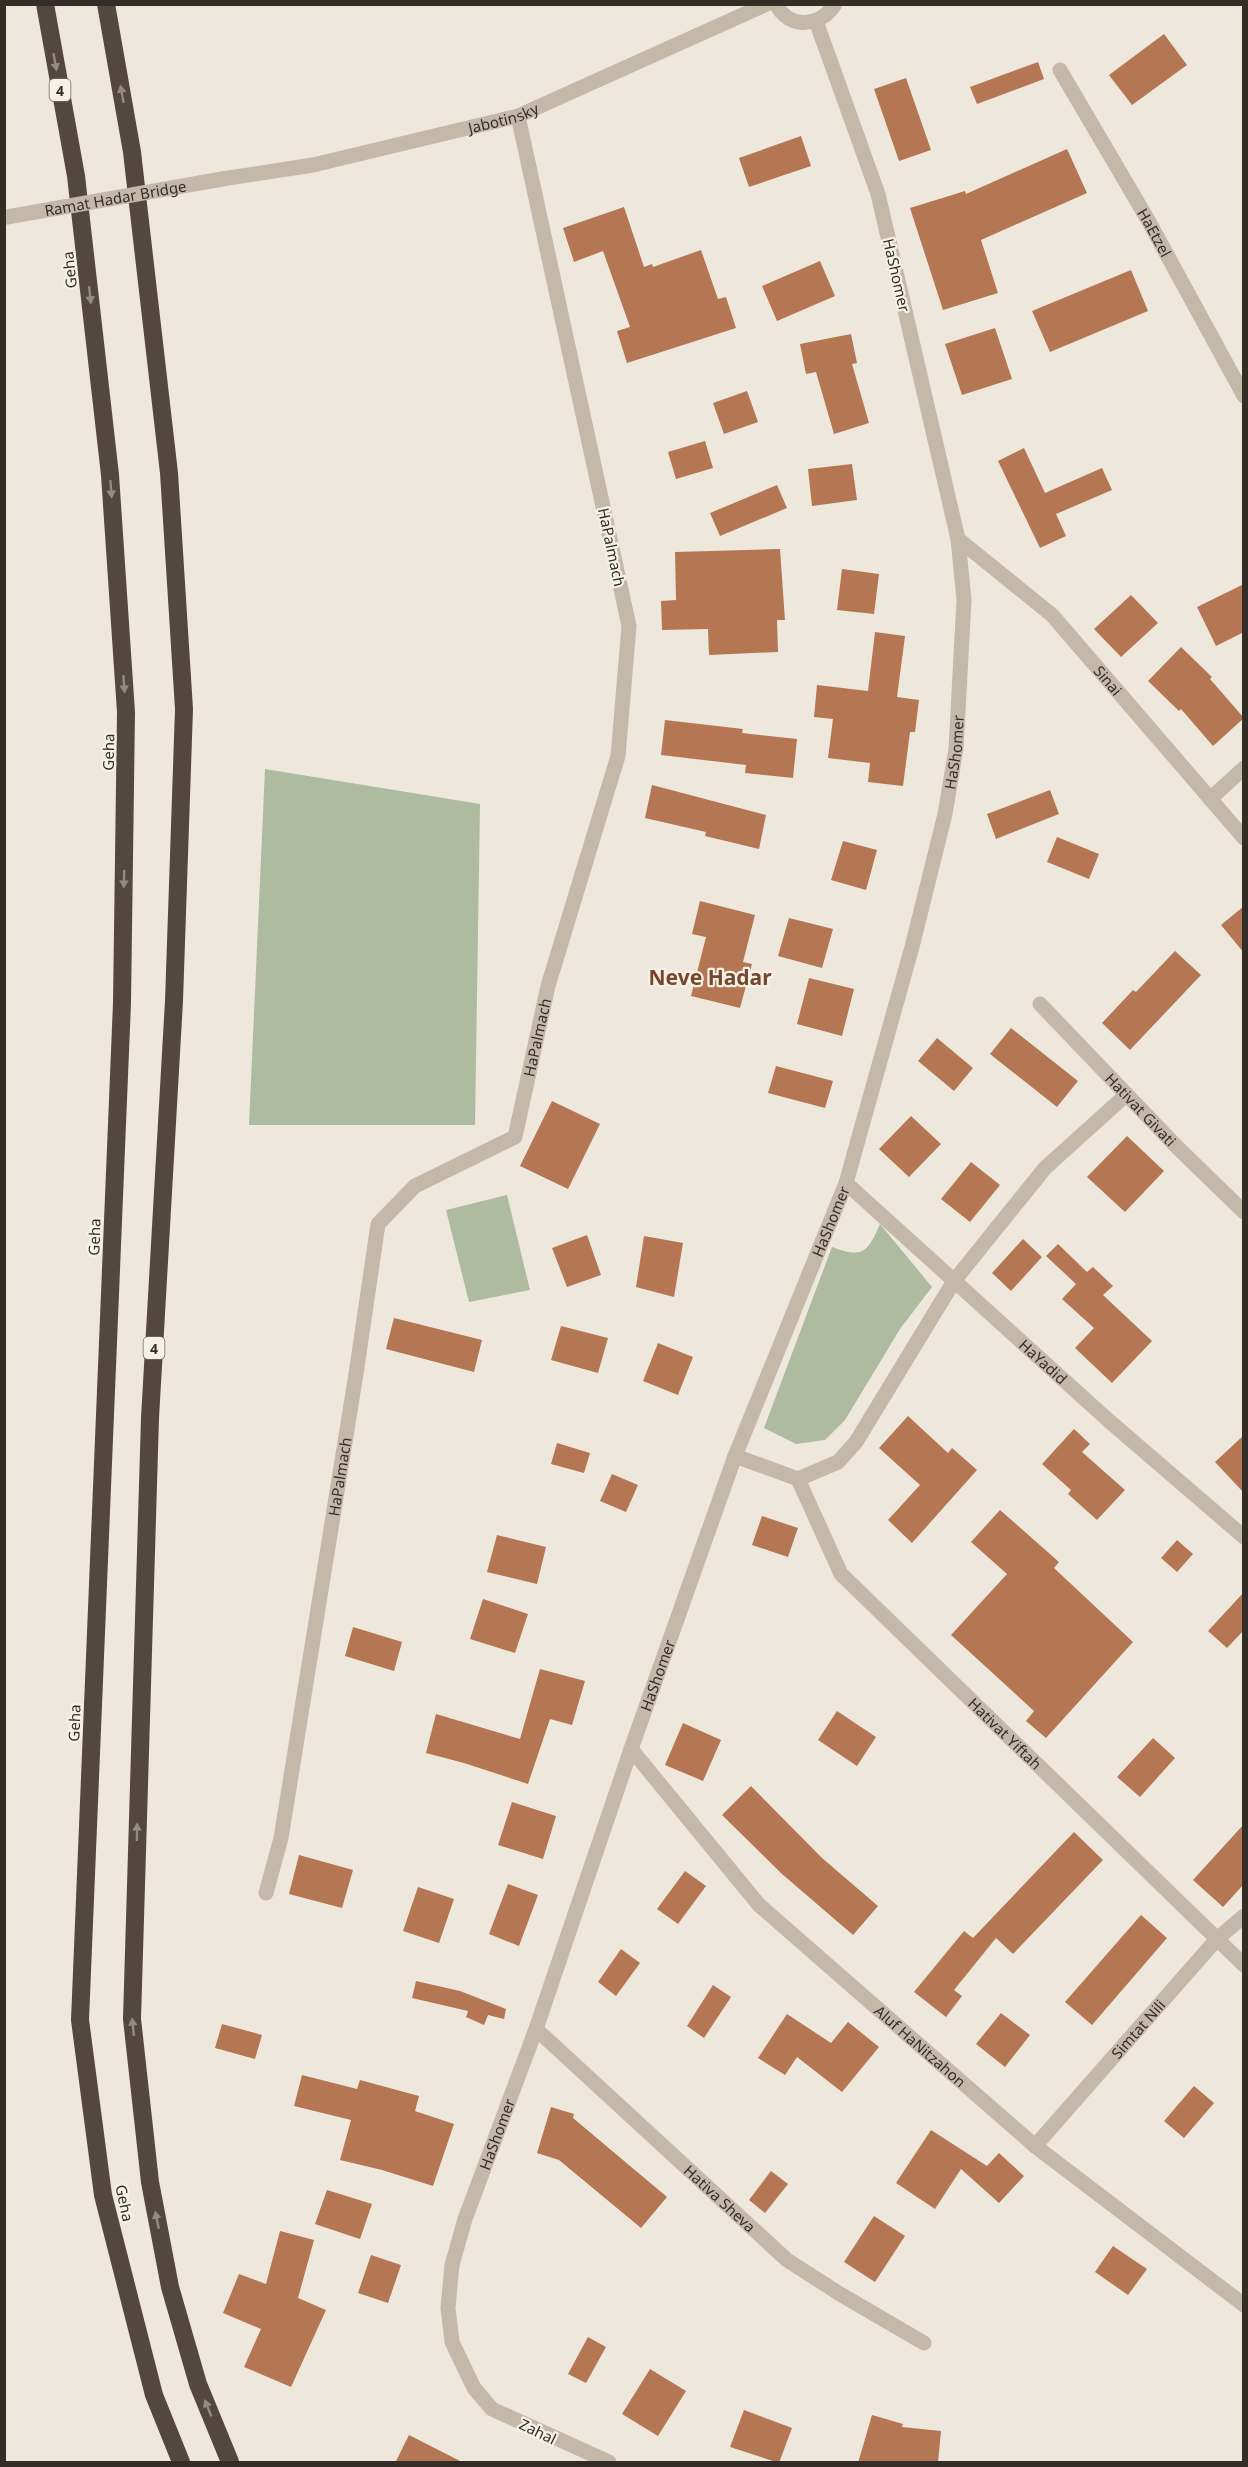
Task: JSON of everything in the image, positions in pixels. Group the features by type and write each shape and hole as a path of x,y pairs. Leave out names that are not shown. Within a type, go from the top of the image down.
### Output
{"highway":[{"name":"Geha","path":"45,4 76,176 83,237 110,474 126,712 122,1003 80,2020 103,2195 154,2395 181,2463"},
{"name":"Geha","path":"106,4 132,152 169,472 184,709 174,1001 150,1418 132,2019 150,2182 170,2287 198,2384 230,2463"}],"street":[{"name":"Jabotinsky","path":"222,179 313,165 518,116 767,4"},
{"path":"776,4 787,18 797,22 816,21 828,14 835,4"},
{"name":"HaShomer","path":"474,2388 452,2342 448,2308 452,2265 465,2219 536,2029 631,1749 735,1456 846,1183 912,947 946,803 956,749 964,600 958,539 878,194 816,21"},
{"name":"HaEtzel","path":"1060,70 1148,219 1244,396"},
{"name":"HaPalmach","path":"266,1893 281,1838 355,1386 378,1224 415,1186 515,1137 549,986 618,756 629,626 518,116"},
{"name":"Ramat Hadar Bridge","path":"6,217 222,179"},
{"name":"Sinai","path":"958,539 1052,615 1244,838"},
{"path":"1210,799 1244,768"},
{"name":"Hativat Givati","path":"1040,1004 1126,1095 1244,1212"},
{"path":"735,1456 798,1479 838,1462 856,1442 954,1281 1045,1168 1126,1095"},
{"name":"HaYadid","path":"846,1183 1108,1420 1244,1538"},
{"name":"Hativat Yiftah","path":"798,1479 841,1575 1244,1965"},
{"name":"Aluf HaNitzahon","path":"631,1749 759,1905 1035,2146 1244,2305"},
{"name":"Simtat Nili","path":"1035,2146 1217,1939 1244,1916"},
{"name":"Hativa Sheva","path":"536,2029 787,2260 924,2343"},
{"name":"Zahal","path":"474,2388 492,2409 609,2463"}],"green space":[{"path":"265,769 480,804 475,1125 249,1125"},
{"path":"507,1195 530,1290 469,1302 446,1210"},
{"path":"880,1224 932,1287 900,1329 845,1420 825,1440 796,1444 764,1428 832,1247 850,1252 862,1251 871,1242"}],"building":[{"path":"1164,34 1187,65 1132,105 1109,75"},
{"path":"1038,62 1044,79 977,104 970,87"},
{"path":"906,78 931,150 899,161 874,89"},
{"path":"801,136 811,166 749,187 739,158"},
{"path":"1067,149 1087,193 981,240 998,293 943,310 910,208 965,191 966,194"},
{"path":"624,207 644,267 652,264 653,267 701,250 718,299 726,297 736,328 627,363 617,331 630,327 603,251 574,262 563,228"},
{"path":"820,261 835,296 777,321 762,286"},
{"path":"1131,270 1148,311 1050,352 1032,311"},
{"path":"995,328 1012,379 962,395 945,344"},
{"path":"851,334 857,363 852,364 869,423 834,434 816,372 806,374 800,344"},
{"path":"747,391 758,422 724,434 713,403"},
{"path":"705,441 713,468 676,479 668,452"},
{"path":"1024,448 1045,493 1102,468 1112,490 1056,514 1066,536 1040,548 998,461"},
{"path":"852,464 857,500 812,506 808,469"},
{"path":"777,485 787,508 720,536 710,513"},
{"path":"780,549 785,620 777,620 778,652 709,655 708,629 662,630 661,601 676,600 675,552"},
{"path":"842,569 879,574 874,614 837,610"},
{"path":"1244,584 1244,632 1216,646 1197,607"},
{"path":"1131,595 1158,623 1121,657 1094,629"},
{"path":"875,632 905,636 897,697 919,700 915,732 910,732 903,786 868,782 870,763 828,758 833,719 814,717 817,685 868,691"},
{"path":"1181,647 1212,677 1210,679 1244,718 1213,746 1181,709 1179,711 1148,681"},
{"path":"665,720 743,729 742,733 797,739 793,778 745,773 746,765 661,755"},
{"path":"652,785 766,815 759,849 705,836 706,832 645,818"},
{"path":"1050,790 1059,814 996,839 987,814"},
{"path":"1057,837 1099,854 1089,879 1047,862"},
{"path":"843,841 877,850 866,890 831,880"},
{"path":"700,901 755,915 743,962 752,964 740,1008 691,996 706,937 692,934"},
{"path":"1244,906 1244,953 1221,925"},
{"path":"789,918 833,929 822,968 778,956"},
{"path":"1175,951 1201,975 1130,1050 1102,1023 1133,990 1136,992"},
{"path":"809,978 854,989 842,1036 797,1024"},
{"path":"1011,1028 1078,1081 1057,1107 990,1054"},
{"path":"937,1038 973,1068 954,1091 918,1061"},
{"path":"776,1066 833,1081 825,1108 768,1093"},
{"path":"552,1101 600,1124 568,1189 520,1166"},
{"path":"911,1116 941,1144 909,1177 879,1149"},
{"path":"1127,1136 1164,1171 1125,1212 1087,1177"},
{"path":"971,1162 1000,1185 970,1222 941,1199"},
{"path":"587,1235 601,1275 567,1287 552,1248"},
{"path":"644,1236 683,1243 674,1297 636,1287"},
{"path":"1023,1239 1042,1257 1011,1291 992,1273"},
{"path":"1058,1244 1087,1272 1093,1267 1113,1286 1103,1295 1152,1341 1112,1383 1075,1348 1094,1328 1062,1299 1076,1284 1046,1256"},
{"path":"394,1318 482,1340 474,1372 386,1349"},
{"path":"561,1326 608,1338 598,1373 551,1360"},
{"path":"658,1343 693,1357 678,1395 643,1381"},
{"path":"908,1416 948,1453 952,1448 977,1470 912,1543 888,1520 920,1485 879,1448"},
{"path":"1074,1429 1090,1444 1082,1452 1125,1490 1097,1520 1068,1494 1071,1490 1042,1464"},
{"path":"1244,1435 1244,1493 1215,1462"},
{"path":"557,1443 590,1453 584,1473 551,1464"},
{"path":"612,1474 638,1485 626,1512 600,1501"},
{"path":"1000,1510 1059,1562 1054,1568 1133,1642 1046,1738 1026,1721 1034,1711 951,1635 1007,1574 971,1542"},
{"path":"762,1516 798,1528 788,1557 752,1545"},
{"path":"497,1535 546,1547 537,1584 487,1572"},
{"path":"1177,1540 1193,1554 1177,1572 1161,1558"},
{"path":"1244,1592 1244,1630 1227,1648 1208,1631"},
{"path":"483,1599 528,1614 515,1653 470,1639"},
{"path":"353,1627 402,1642 394,1671 345,1656"},
{"path":"540,1669 585,1681 572,1725 550,1719 528,1784 426,1753 436,1714 520,1739"},
{"path":"837,1711 876,1737 857,1766 818,1740"},
{"path":"683,1723 721,1740 703,1781 665,1765"},
{"path":"1153,1738 1175,1758 1140,1797 1117,1777"},
{"path":"751,1786 822,1858 878,1906 853,1935 782,1874 722,1815"},
{"path":"512,1802 556,1816 543,1859 498,1845"},
{"path":"1244,1824 1244,1884 1223,1907 1193,1880"},
{"path":"1074,1832 1103,1860 1013,1954 996,1938 954,1990 962,1996 946,2017 914,1992 964,1931 973,1938"},
{"path":"299,1855 353,1870 342,1908 289,1894"},
{"path":"685,1871 706,1886 678,1924 657,1909"},
{"path":"508,1884 538,1895 519,1946 489,1934"},
{"path":"418,1887 454,1899 439,1943 403,1931"},
{"path":"1141,1915 1167,1938 1092,2025 1065,2002"},
{"path":"621,1949 640,1963 616,1996 598,1982"},
{"path":"416,1981 460,1991 506,2009 504,2019 488,2015 484,2025 466,2017 468,2011 412,1998"},
{"path":"713,1985 731,1997 704,2038 687,2026"},
{"path":"1001,2013 1030,2035 1005,2067 976,2044"},
{"path":"787,2014 831,2043 848,2022 879,2047 842,2092 797,2057 785,2075 758,2058"},
{"path":"222,2024 262,2035 255,2059 215,2048"},
{"path":"302,2075 357,2089 360,2080 419,2096 415,2111 454,2124 433,2186 340,2160 351,2120 294,2106"},
{"path":"1194,2086 1214,2103 1184,2138 1164,2121"},
{"path":"551,2107 574,2114 573,2118 667,2197 641,2228 559,2160 537,2153"},
{"path":"931,2130 987,2166 999,2153 1024,2176 999,2203 961,2169 935,2209 896,2183"},
{"path":"771,2171 788,2184 765,2213 749,2200"},
{"path":"327,2190 372,2204 360,2239 315,2224"},
{"path":"874,2216 905,2236 875,2282 844,2262"},
{"path":"280,2231 314,2240 298,2298 326,2310 291,2387 244,2367 261,2329 223,2313 239,2274 266,2284"},
{"path":"1113,2246 1147,2269 1128,2295 1095,2272"},
{"path":"371,2255 401,2265 388,2303 358,2293"},
{"path":"588,2337 606,2347 586,2383 568,2374"},
{"path":"650,2369 686,2391 658,2436 622,2414"},
{"path":"744,2410 792,2428 779,2463 730,2447"},
{"path":"872,2415 903,2424 902,2427 941,2431 938,2463 858,2463"},
{"path":"409,2435 464,2463 395,2463"}],"district":[{"name":"Neve Hadar","path":"710,977"}]}
